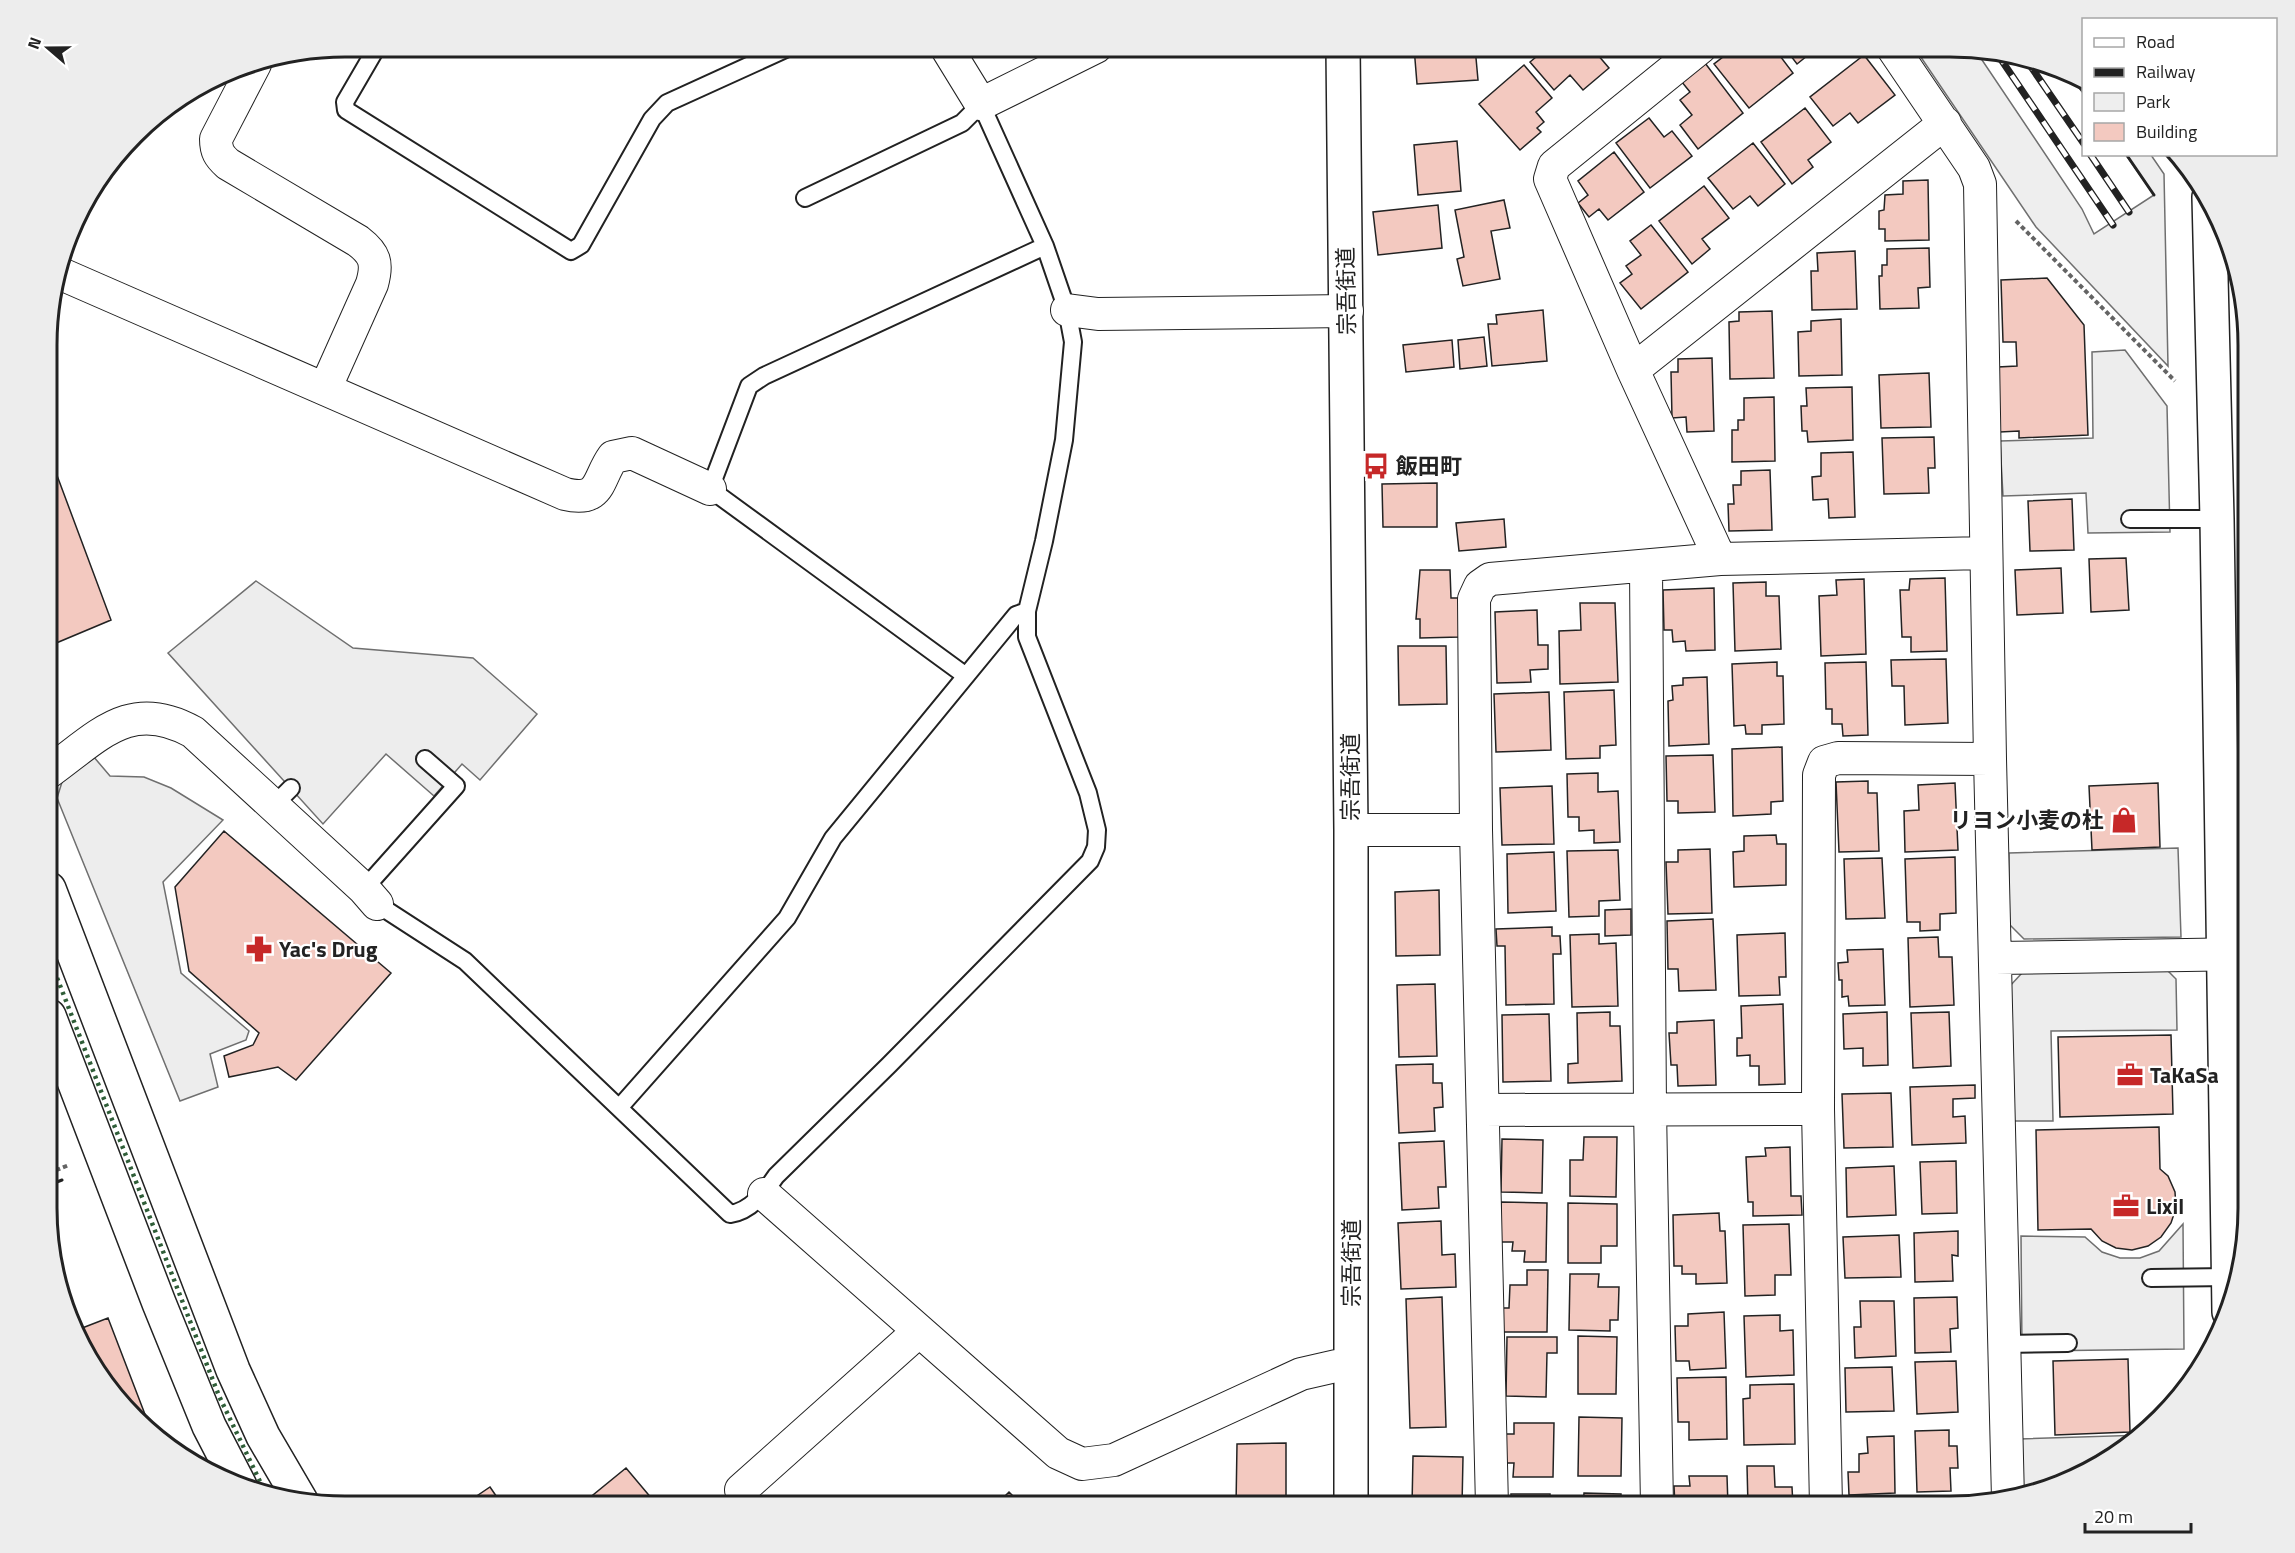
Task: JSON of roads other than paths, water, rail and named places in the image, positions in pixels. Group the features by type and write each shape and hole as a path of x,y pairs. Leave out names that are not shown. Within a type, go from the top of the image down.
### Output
{"main road":[{"name":"宗吾街道","path":"1343,57 1350,830 1351,1496"},
{"path":"2210,221 2217,519 2236,954 2230,1271"},
{"path":"57,910 233,1370 263,1436 296,1492"},
{"path":"57,1037 159,1303 209,1426 233,1473"}],"street":[{"path":"952,57 981,104 1076,57"},
{"path":"1689,57 1554,165 1550,179 1633,370 1720,559"},
{"path":"1899,57 1974,168 1980,184 1985,553 2008,1490"},
{"path":"251,73 216,139 216,150 220,158 358,241 369,249 374,260 376,270 372,284 325,389"},
{"path":"1633,370 1945,123"},
{"path":"66,276 565,494 580,498 592,493 598,486 607,465 614,457 632,453 710,489"},
{"path":"1067,310 1098,314 1347,311"},
{"path":"1492,1496 1476,830 1474,599 1480,586 1490,579 1720,559 1985,553"},
{"path":"1646,567 1650,1108 1657,1496"},
{"path":"57,766 118,723 148,717 163,719 193,732 282,797 370,897"},
{"path":"1826,1496 1818,1109 1819,775 1824,762 1838,758 1990,759"},
{"path":"1350,830 1476,830"},
{"path":"1995,958 2236,954"},
{"path":"1483,1110 1818,1109"},
{"path":"764,1194 1058,1453 1082,1464 1114,1460 1302,1374 1336,1366 1351,1368"},
{"path":"741,1490 919,1331"}],"lane":[{"path":"371,57 345,102 346,110 571,251 581,245 652,118 667,103 768,57"},
{"path":"425,759 456,786 370,897 465,961 730,1214 738,1212 764,1194 776,1176 1090,861 1096,847 1097,830 1088,793 1027,637 1027,610 1044,541 1064,440 1073,342 1067,310 1045,246 981,104 962,123 805,198"},
{"path":"966,676 710,489 749,386 764,376 1045,246"},
{"path":"2130,519 2217,519"},
{"path":"619,1108 787,918 833,838 1016,615 1027,610"},
{"path":"2151,1278 2224,1297"},
{"path":"2004,1344 2068,1343"}],"railway":[{"path":"2003,62 2113,225"},
{"path":"2033,69 2082,141"},
{"path":"2091,156 2129,212"}],"place":[{"name":"飯田町","path":"1376,466"},
{"name":"リヨン小麦の杜","path":"2124,820"},
{"name":"Yac's Drug","path":"259,949"},
{"name":"TaKaSa","path":"2130,1075"},
{"name":"Lixil","path":"2126,1206"}]}
